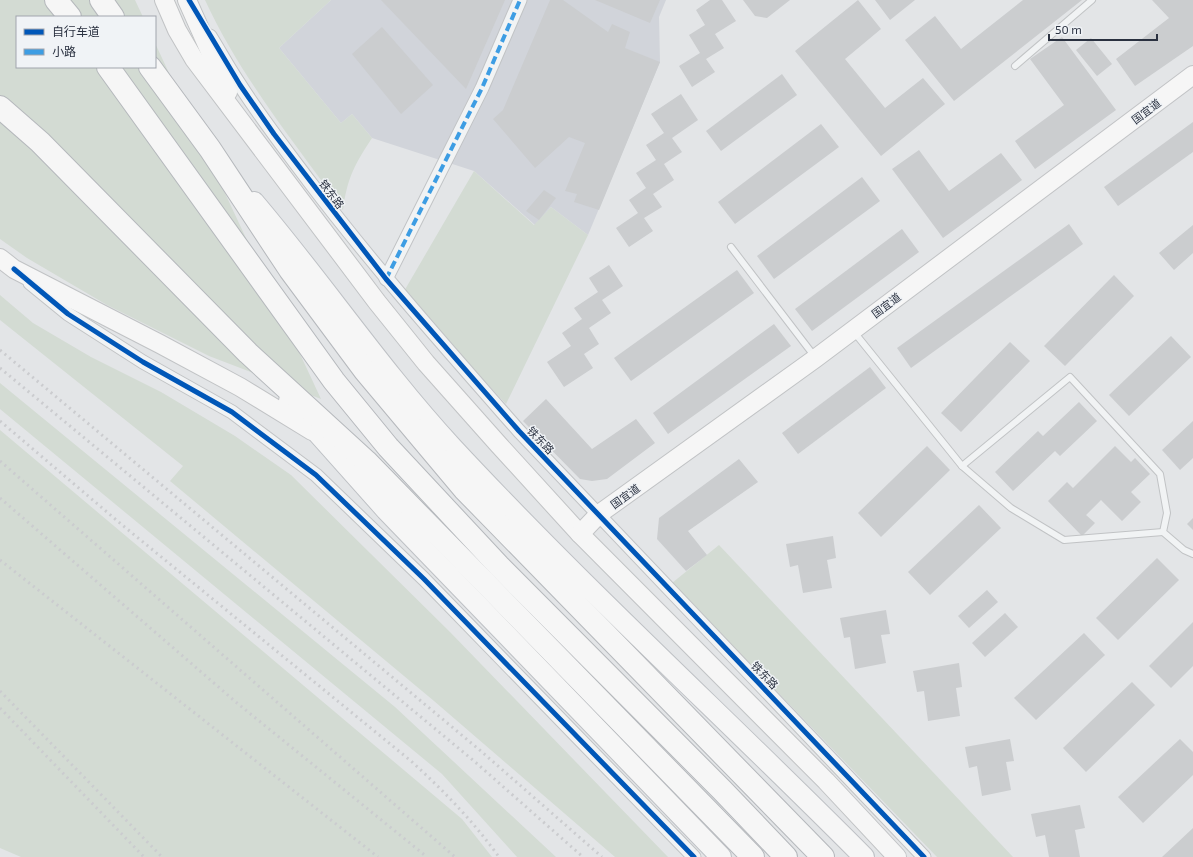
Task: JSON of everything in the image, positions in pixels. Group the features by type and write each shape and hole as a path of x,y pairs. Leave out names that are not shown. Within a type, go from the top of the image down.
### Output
{"highway":[{"path":"56,0 69,16"},
{"path":"101,0 112,16"},
{"path":"109,68 334,381 388,447 499,566 716,784 786,857"},
{"path":"151,68 210,149 304,289 365,370 464,490 823,857"},
{"path":"0,107 40,142 183,285 248,353 366,461 753,857"}],"main road":[{"path":"210,149 276,228 365,342 450,445 520,519 864,857"},
{"path":"248,353 316,433 386,510 721,857"}],"street":[{"name":"铁东路","path":"164,0 177,30 194,59 377,302 426,363 580,534 826,780 897,857"},
{"name":"铁东路","path":"188,0 246,128"},
{"name":"铁东路","path":"188,0 240,86 274,134 386,279 519,431 924,857"},
{"path":"386,279 482,88 520,0"},
{"name":"国宜道","path":"580,534 599,514 816,358 1193,75"},
{"path":"7,264 240,387 366,461"},
{"path":"7,264 68,314 143,362 232,412 316,475 429,585 694,857"}],"lane":[{"path":"1015,66 1092,0"},
{"path":"731,247 816,358"},
{"path":"853,330 962,466 1011,508 1064,540 1163,532 1184,550 1193,554"},
{"path":"962,466 1070,377 1160,474 1167,513 1163,532"}],"shaded area":[{"path":"0,0 135,0 143,16 16,16 16,68 156,68 156,45 321,399 209,356 107,305 27,258 0,239"},
{"path":"205,0 331,0 279,48 341,123 352,114 372,138 349,180 343,210 251,82 234,55"},
{"path":"331,0 666,0 659,17 660,62 588,235 551,207 535,225 474,171 372,138 352,114 341,123 279,48"},
{"path":"474,171 534,225 551,207 588,235 506,404 403,293"},
{"path":"0,295 33,323 91,357 161,392 235,436 291,475 450,632 668,857 615,857 434,701 170,481 183,466 0,320"},
{"path":"0,383 395,707 556,857 517,857 442,774 0,409"},
{"path":"0,430 462,819 492,857 21,857 0,848"},
{"path":"719,545 1013,857 937,857 672,583"}],"building":[{"path":"381,0 505,0 466,89"},
{"path":"550,0 563,0 608,32 612,24 630,32 625,48 660,62 599,210 574,202 577,194 565,191 585,143 569,137 535,168 493,119 503,110"},
{"path":"595,0 660,0 650,23"},
{"path":"710,0 722,0 736,21 715,34 724,48 706,59 715,72 692,87 679,66 700,53 689,35 705,25 696,10"},
{"path":"743,0 790,0 767,18 755,16"},
{"path":"858,0 881,29 845,59 885,108 923,78 945,104 881,156 795,51"},
{"path":"875,0 915,0 890,20"},
{"path":"1023,0 1082,0 954,101 905,40 935,16 961,49"},
{"path":"1152,0 1193,0 1193,46 1135,86 1116,59 1169,18"},
{"path":"382,27 433,85 401,114 352,54"},
{"path":"1062,37 1116,110 1035,169 1015,141 1064,105 1030,59"},
{"path":"1091,38 1112,64 1097,76 1076,50"},
{"path":"782,74 797,95 721,151 706,131"},
{"path":"681,94 698,120 672,138 682,152 664,164 674,180 653,194 662,207 644,218 653,231 629,247 616,228 638,213 629,200 646,188 636,173 656,160 646,145 664,133 651,114"},
{"path":"1193,122 1193,152 1118,206 1104,187"},
{"path":"821,124 839,147 735,224 718,202"},
{"path":"919,150 949,191 1001,153 1022,180 943,238 892,169"},
{"path":"862,177 880,201 774,279 757,256"},
{"path":"544,190 556,198 539,220 526,211"},
{"path":"1069,224 1083,244 911,368 897,348"},
{"path":"1193,225 1193,253 1174,270 1159,253"},
{"path":"902,229 919,252 812,331 795,309"},
{"path":"609,265 623,286 602,300 611,313 589,328 599,344 584,354 593,368 564,387 547,362 571,346 562,333 582,319 574,308 598,292 589,278"},
{"path":"737,270 754,293 631,381 614,358"},
{"path":"1114,275 1134,296 1065,366 1044,346"},
{"path":"774,324 791,346 668,434 653,413"},
{"path":"1171,336 1191,357 1129,416 1109,395"},
{"path":"1010,342 1030,361 961,432 941,413"},
{"path":"870,367 886,388 798,454 782,433"},
{"path":"546,399 592,449 636,419 655,443 607,479 592,481 580,479 523,421"},
{"path":"1079,402 1097,421 1060,456 1055,451 1013,491 995,472 1038,431 1043,436"},
{"path":"1193,421 1193,458 1180,470 1162,450"},
{"path":"927,446 950,470 881,537 858,513"},
{"path":"1115,446 1131,462 1135,458 1150,474 1131,492 1141,502 1122,521 1101,500 1086,515 1095,523 1082,536 1048,501 1067,482 1073,488"},
{"path":"739,459 758,482 688,531 707,555 686,571 657,539 659,518"},
{"path":"979,505 1001,528 930,595 908,572"},
{"path":"1193,518 1193,530 1187,524"},
{"path":"833,536 836,558 827,560 832,588 803,593 798,565 790,567 786,544"},
{"path":"1157,558 1179,580 1118,640 1096,618"},
{"path":"987,590 998,602 969,628 958,616"},
{"path":"886,610 890,634 881,635 886,663 855,669 850,637 844,638 840,618"},
{"path":"1005,613 1018,627 985,657 972,643"},
{"path":"1193,622 1193,666 1171,688 1149,666"},
{"path":"1084,633 1105,655 1036,720 1014,698"},
{"path":"959,663 962,687 956,688 960,716 928,721 924,691 917,692 913,671"},
{"path":"1132,682 1155,705 1086,772 1063,748"},
{"path":"1010,739 1014,761 1006,762 1011,790 982,796 977,766 969,768 965,747"},
{"path":"1180,739 1193,752 1193,775 1143,823 1118,797"},
{"path":"1080,805 1085,828 1075,830 1080,857 1049,857 1045,835 1036,837 1031,814"},
{"path":"1193,828 1193,857 1162,857"}],"railway":[{"path":"0,350 482,752 602,857"},
{"path":"0,368 474,761 583,857"},
{"path":"0,421 121,524 411,761 458,807 499,857"},
{"path":"0,461 455,857"},
{"path":"0,498 237,703 427,857"},
{"path":"0,560 378,857"},
{"path":"0,691 162,857"},
{"path":"0,708 144,857"}],"marked path":[{"path":"386,279 482,88 520,0"}],"cycle path":[{"path":"189,0 240,85 274,134 386,279 519,431 924,857"},
{"path":"14,269 68,314 143,362 232,412 316,475 424,579 694,857"}]}
